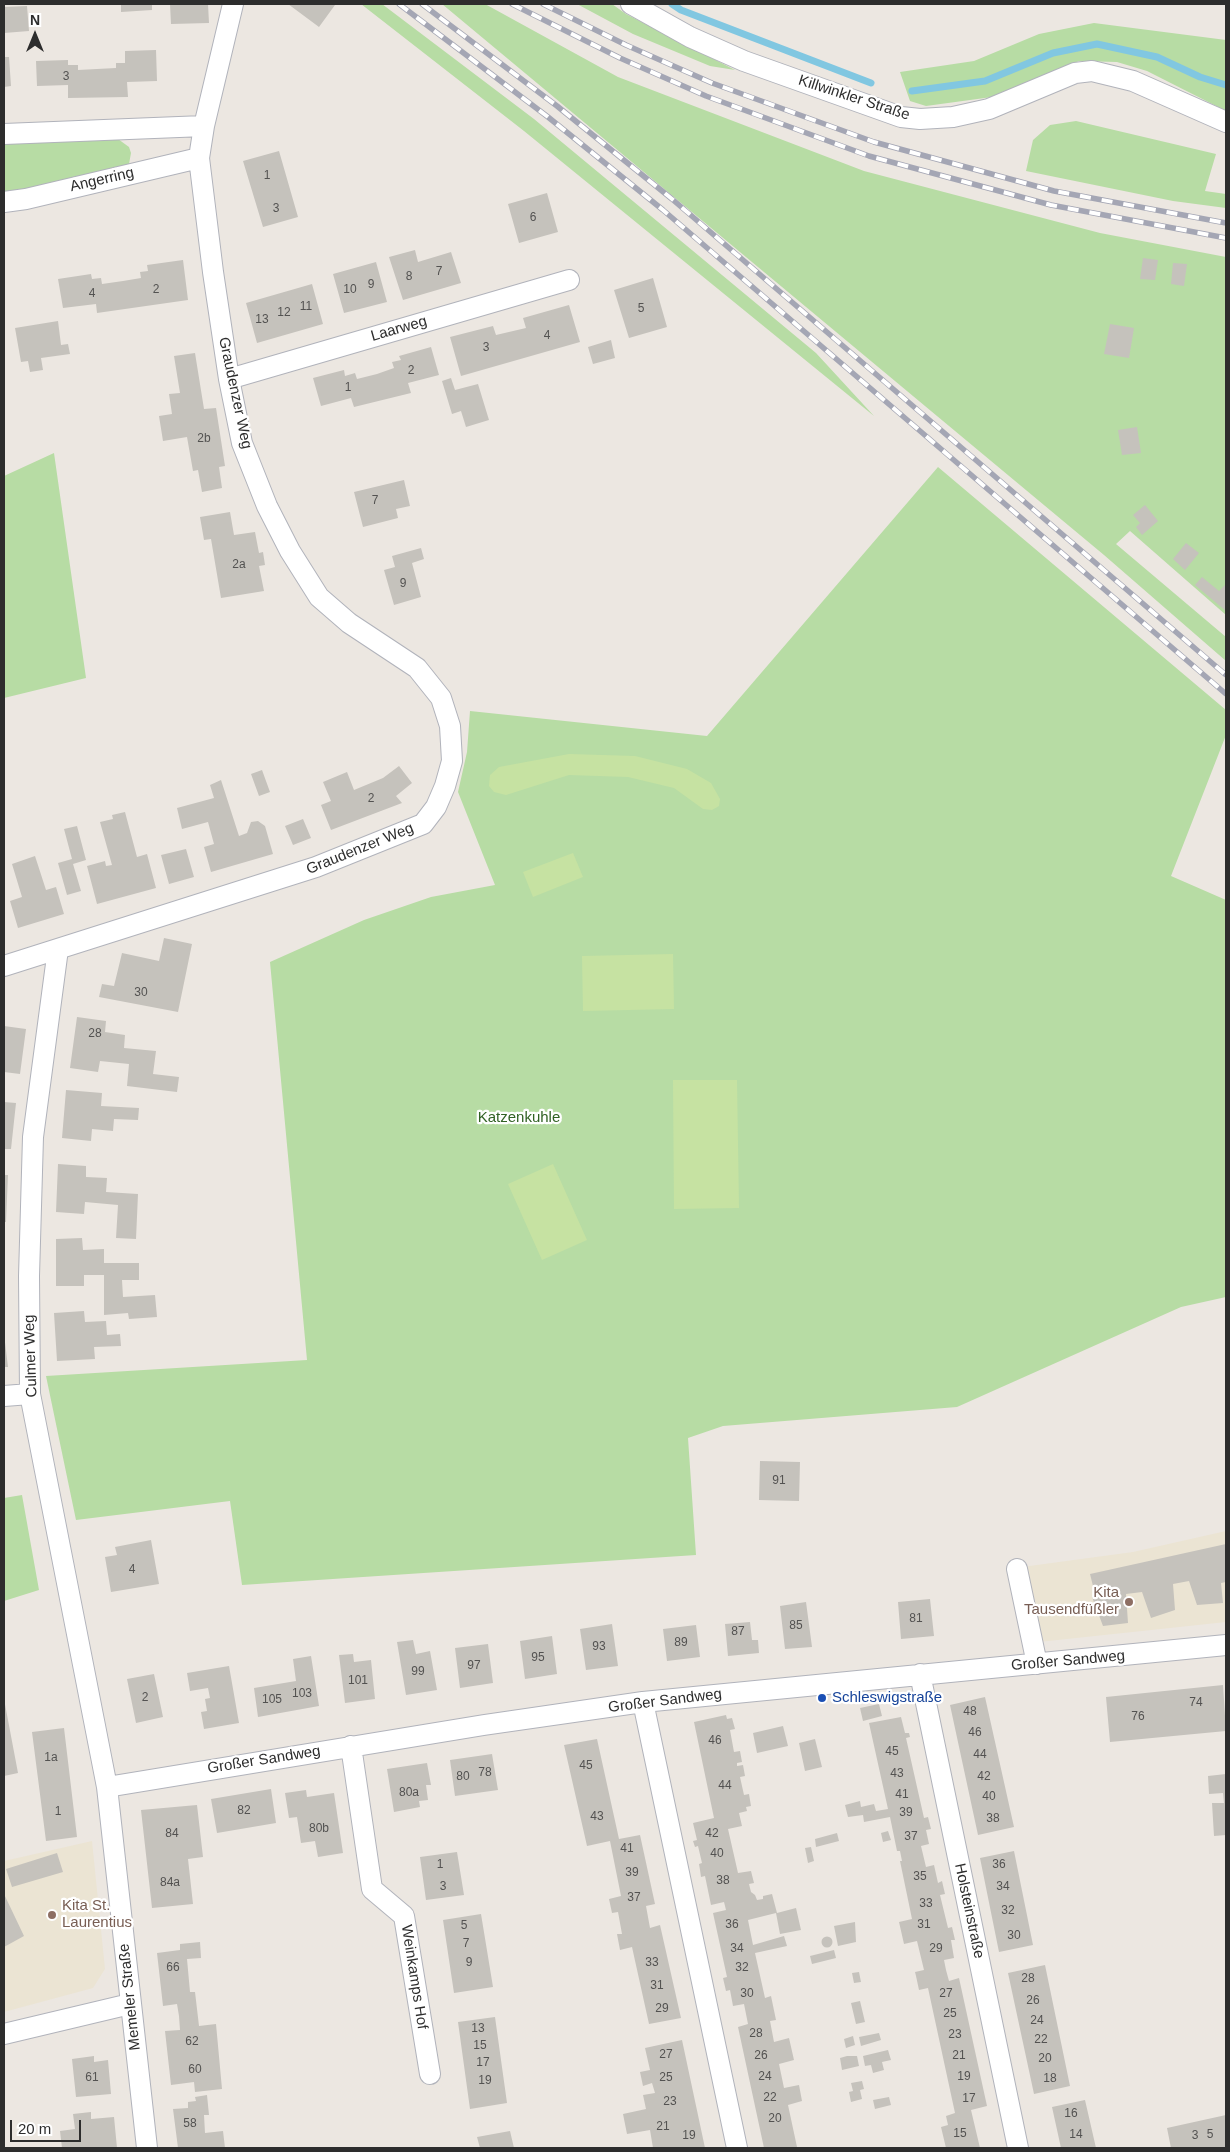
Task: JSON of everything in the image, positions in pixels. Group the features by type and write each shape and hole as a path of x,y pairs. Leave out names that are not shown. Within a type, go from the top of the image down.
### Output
{"street":[{"name":"Graudenzer Weg","path":"4,966 316,868 423,824 436,807 446,786 452,761 450,726 441,698 417,668 349,622 319,597 290,551 267,506 242,443 229,379 212,272 199,158 204,126 233,4"},
{"name":"Killwinkler Straße","path":"631,4 690,37 744,61 901,117 920,119 953,117 989,109 1075,73 1092,72 1133,82 1226,122"},
{"path":"4,134 204,126"},
{"name":"Angerring","path":"4,202 199,158"},
{"name":"Laarweg","path":"229,379 569,280"},
{"name":"Culmer Weg","path":"58,949 33,1137 29,1276 30,1394 107,1787"},
{"path":"4,1396 30,1394"},
{"path":"1017,1569 1036,1664"},
{"name":"Großer Sandweg","path":"107,1787 351,1746 643,1702 1226,1645"},
{"name":"Holsteinstraße","path":"920,1674 1018,2148"},
{"path":"643,1702 737,2148"},
{"name":"Weinkamps Hof","path":"351,1746 372,1889 404,1916 430,2074"},
{"name":"Memeler Straße","path":"107,1787 147,2148"},
{"path":"4,2034 130,2004"}],"shaded area":[{"name":"Kita Tausendfüßler","path":"1226,1531 1226,1622 1039,1642 1022,1567 1133,1552"},
{"name":"Kita St. Laurentius","path":"92,1841 105,1969 93,1988 4,2012 4,1861"}],"green space":[{"path":"361,4 382,4 534,119 816,353 874,416 524,131"},
{"path":"442,4 485,4 618,77 864,171 1100,233 1226,257 1226,615 1130,531 1116,544 1226,637 1226,661 1104,555"},
{"path":"577,4 612,4 626,14 735,70 710,66 633,34"},
{"path":"1094,23 1226,40 1226,111 1147,71 1117,62 1079,61 992,97 926,106 910,101 900,72 974,61 1039,34"},
{"path":"1076,121 1216,154 1205,191 1226,194 1226,208 1173,201 1026,171 1033,140 1050,125"},
{"path":"118,139 129,147 131,153 129,164 125,168 42,189 4,193 4,141"},
{"path":"54,453 86,678 4,698 4,476"},
{"name":"Katzenkuhle","path":"938,467 1226,710 1226,735 1171,876 1226,900 1226,1297 1181,1307 957,1407 723,1426 688,1438 696,1555 242,1585 230,1501 76,1520 46,1376 307,1360 270,962 364,920 431,897 495,885 458,792 467,752 470,711 707,736"},
{"path":"569,754 635,756 687,769 711,783 720,799 719,806 712,810 703,809 674,788 628,777 569,775 506,795 494,792 489,786 490,775 499,767"},
{"path":"573,853 583,877 533,897 523,872"},
{"path":"673,954 674,1009 583,1011 582,956"},
{"path":"673,1080 737,1080 739,1208 674,1209"},
{"path":"553,1164 587,1240 542,1260 508,1184"},
{"path":"22,1495 39,1590 4,1601 4,1498"}],"building":[{"path":"121,4 152,4 152,10 121,12"},
{"path":"170,4 208,4 209,23 171,24"},
{"path":"288,4 334,4 335,5 319,27"},
{"path":"27,6 29,31 4,33 4,7"},
{"path":"156,50 157,81 127,82 128,97 68,98 68,85 37,86 36,61 68,60 68,65 78,65 78,70 116,68 116,63 125,63 125,51"},
{"path":"4,57 9,57 11,86 4,87"},
{"path":"279,151 298,217 263,227 243,161"},
{"path":"547,193 558,232 519,243 508,204"},
{"path":"415,250 418,262 451,252 461,283 403,300 389,257"},
{"path":"1143,258 1158,260 1155,280 1140,279"},
{"path":"183,260 188,300 97,313 96,304 63,308 58,279 91,274 92,279 101,278 102,284 123,281 141,278 140,272 148,271 147,265"},
{"path":"376,262 387,302 344,313 333,274"},
{"path":"1173,263 1187,264 1184,286 1171,284"},
{"path":"653,278 667,327 629,338 614,290"},
{"path":"312,284 323,324 257,343 246,303"},
{"path":"569,305 580,342 461,376 450,337 493,326 496,335 526,328 523,318"},
{"path":"58,321 61,345 68,344 70,354 41,358 43,370 30,372 28,361 21,362 15,328"},
{"path":"1110,324 1134,328 1129,358 1104,354"},
{"path":"611,340 615,358 593,364 588,347"},
{"path":"431,347 439,375 408,383 411,393 354,407 351,398 321,406 313,378 344,370 345,376 355,373 357,379 377,374 394,368 392,362 401,360 399,356"},
{"path":"195,353 204,409 216,408 225,466 219,467 222,488 202,492 198,470 193,471 187,437 163,441 159,416 172,414 169,394 180,393 174,356"},
{"path":"451,378 455,390 478,384 489,420 466,427 461,411 452,414 442,381"},
{"path":"1137,427 1141,453 1122,455 1118,430"},
{"path":"404,480 410,506 396,509 398,518 363,527 354,492"},
{"path":"1145,505 1158,521 1142,535 1136,527 1140,523 1133,515"},
{"path":"230,512 234,535 255,532 259,553 263,552 265,565 259,566 264,591 221,598 211,539 204,540 200,517"},
{"path":"1186,543 1199,553 1185,570 1173,559"},
{"path":"421,548 424,559 412,563 421,597 394,605 384,570 395,567 392,556"},
{"path":"1202,577 1219,591 1226,584 1226,611 1195,585"},
{"path":"399,766 412,783 396,796 402,803 331,830 321,805 331,801 323,782 347,772 354,790 383,778"},
{"path":"262,770 270,792 259,796 251,774"},
{"path":"221,780 239,836 247,833 251,822 258,821 265,826 273,854 211,872 204,847 214,844 208,822 182,829 177,808 214,798 210,785"},
{"path":"125,812 137,857 147,854 156,888 97,904 87,866 105,861 106,866 112,865 100,822 113,819 112,815"},
{"path":"303,819 311,838 293,845 285,826"},
{"path":"77,826 86,860 73,864 81,891 67,895 58,863 72,859 64,829"},
{"path":"186,849 194,877 169,884 161,855"},
{"path":"35,856 46,890 56,887 64,914 18,928 10,901 22,897 12,864"},
{"path":"164,938 192,944 178,1012 99,997 102,984 114,986 122,953 159,961"},
{"path":"77,1017 106,1021 105,1032 125,1035 124,1048 156,1051 153,1074 179,1077 177,1092 127,1086 129,1064 100,1061 98,1072 70,1068"},
{"path":"4,1026 26,1029 20,1074 4,1072"},
{"path":"66,1090 102,1093 101,1106 139,1108 138,1120 114,1119 113,1131 92,1129 91,1141 62,1138"},
{"path":"4,1102 16,1103 11,1149 4,1149"},
{"path":"58,1164 86,1166 86,1177 107,1178 106,1192 138,1194 136,1239 116,1238 118,1205 85,1202 84,1214 56,1212"},
{"path":"4,1175 8,1175 6,1222 4,1222"},
{"path":"82,1238 83,1250 104,1249 104,1263 139,1263 139,1280 122,1280 123,1297 155,1295 157,1317 129,1319 128,1313 104,1315 104,1275 84,1275 84,1286 56,1286 56,1239"},
{"path":"84,1311 85,1322 106,1321 107,1335 120,1334 121,1346 94,1347 95,1359 57,1361 54,1313"},
{"path":"4,1334 8,1367 4,1367"},
{"path":"760,1461 800,1462 799,1501 759,1500"},
{"path":"151,1540 159,1584 111,1592 105,1557 117,1555 115,1547"},
{"path":"1226,1544 1226,1582 1221,1583 1223,1603 1197,1605 1189,1581 1173,1584 1175,1610 1151,1618 1142,1592 1126,1594 1128,1623 1103,1626 1092,1597 1107,1592 1106,1587 1094,1590 1090,1574"},
{"path":"930,1599 934,1636 901,1639 898,1602"},
{"path":"806,1602 812,1647 785,1649 780,1606"},
{"path":"750,1622 752,1640 758,1640 759,1653 728,1656 725,1624"},
{"path":"612,1624 618,1666 586,1670 580,1629"},
{"path":"696,1625 700,1657 667,1661 663,1629"},
{"path":"552,1636 557,1674 525,1679 520,1641"},
{"path":"413,1640 416,1654 430,1651 437,1690 406,1695 397,1642"},
{"path":"488,1644 493,1683 460,1688 455,1648"},
{"path":"353,1654 354,1662 371,1660 375,1699 345,1703 339,1655"},
{"path":"311,1656 319,1706 258,1717 254,1688 296,1681 293,1659"},
{"path":"229,1666 239,1723 204,1729 201,1712 207,1711 205,1699 210,1698 208,1688 190,1691 187,1673"},
{"path":"154,1674 163,1717 136,1723 127,1679"},
{"path":"1223,1685 1226,1731 1110,1742 1106,1697"},
{"path":"985,1697 1014,1827 978,1835 950,1705"},
{"path":"4,1699 18,1773 4,1776"},
{"path":"879,1704 882,1716 863,1721 860,1708"},
{"path":"726,1715 727,1719 732,1718 735,1729 730,1730 734,1752 740,1751 742,1762 737,1763 737,1766 743,1765 745,1776 740,1777 744,1795 749,1794 751,1806 746,1807 747,1811 739,1813 742,1826 728,1829 738,1873 751,1871 754,1883 749,1884 751,1892 757,1900 772,1894 777,1913 796,1908 801,1930 780,1934 776,1913 748,1920 753,1945 784,1936 787,1946 755,1953 765,1998 771,1996 776,2020 770,2021 774,2042 789,2038 794,2060 779,2064 784,2088 799,2085 802,2101 788,2105 797,2147 794,2148 764,2148 738,2027 748,2024 744,2004 733,2006 730,1990 726,1991 723,1978 727,1977 713,1913 726,1910 724,1902 711,1905 705,1876 701,1877 699,1864 702,1863 698,1846 695,1847 693,1841 697,1840 693,1823 714,1818 694,1722"},
{"path":"901,1717 905,1733 909,1733 910,1737 906,1738 924,1818 928,1817 931,1829 926,1830 929,1844 921,1846 926,1867 934,1865 938,1883 942,1881 945,1894 940,1895 948,1928 952,1927 955,1940 951,1940 954,1958 944,1960 946,1970 949,1981 959,1978 987,2106 971,2110 980,2148 946,2148 941,2127 948,2125 946,2116 955,2113 928,1988 919,1990 915,1972 924,1970 917,1941 904,1944 899,1922 912,1919 900,1861 902,1861 900,1851 897,1851 890,1817 864,1822 863,1815 848,1817 845,1805 860,1801 861,1807 874,1804 876,1811 888,1809 869,1723"},
{"path":"783,1726 788,1746 757,1753 753,1733"},
{"path":"64,1728 77,1837 46,1841 32,1732"},
{"path":"597,1739 619,1839 640,1835 655,1904 646,1906 650,1928 660,1925 681,2018 649,2024 632,1947 620,1950 617,1934 622,1934 618,1912 612,1913 609,1899 621,1896 610,1841 587,1846 564,1745"},
{"path":"815,1739 822,1767 805,1771 799,1743"},
{"path":"492,1754 498,1790 455,1796 450,1760"},
{"path":"427,1763 431,1785 426,1785 428,1800 419,1801 420,1807 394,1812 387,1769"},
{"path":"1226,1774 1226,1835 1214,1836 1212,1803 1224,1803 1223,1793 1209,1794 1208,1776"},
{"path":"271,1789 276,1823 217,1833 211,1799"},
{"path":"306,1790 307,1797 334,1793 343,1853 318,1857 315,1841 301,1843 297,1817 289,1818 285,1793"},
{"path":"197,1805 203,1857 188,1859 193,1904 152,1908 141,1810"},
{"path":"888,1831 891,1840 883,1842 881,1833"},
{"path":"837,1833 839,1841 816,1847 815,1839"},
{"path":"811,1847 814,1861 808,1863 805,1848"},
{"path":"1014,1851 1033,1945 999,1952 980,1858"},
{"path":"457,1852 464,1895 426,1900 420,1857"},
{"path":"57,1853 63,1872 12,1887 6,1869"},
{"path":"4,1894 24,1936 4,1947"},
{"path":"481,1914 493,1987 454,1993 443,1920"},
{"path":"855,1922 856,1942 838,1946 834,1926"},
{"path":"827,1936 833,1942 827,1948 821,1942"},
{"path":"200,1942 201,1958 187,1959 190,1992 195,1992 199,2026 216,2024 222,2089 195,2092 194,2082 171,2085 165,2031 180,2030 179,2016 177,2004 163,2006 157,1953 180,1950 180,1944"},
{"path":"834,1950 836,1958 812,1964 810,1956"},
{"path":"1045,1965 1070,2086 1034,2094 1008,1973"},
{"path":"859,1972 861,1982 854,1983 852,1973"},
{"path":"860,2001 865,2022 856,2024 851,2003"},
{"path":"495,2017 507,2103 470,2109 458,2022"},
{"path":"879,2033 881,2040 861,2046 859,2037"},
{"path":"853,2036 855,2045 846,2048 844,2039"},
{"path":"682,2040 705,2148 653,2148 650,2130 627,2134 623,2114 646,2109 643,2095 655,2093 652,2083 643,2086 640,2072 650,2070 645,2048"},
{"path":"888,2050 891,2060 882,2062 884,2070 873,2073 871,2065 865,2066 863,2056"},
{"path":"94,2056 94,2062 108,2060 111,2094 76,2097 72,2059"},
{"path":"857,2056 859,2066 842,2070 840,2058"},
{"path":"862,2081 864,2089 860,2090 862,2099 851,2102 849,2092 853,2091 851,2083"},
{"path":"207,2095 209,2115 204,2115 205,2133 223,2131 225,2148 178,2148 173,2109 188,2108 188,2102 196,2101 195,2097"},
{"path":"889,2097 891,2105 875,2109 873,2100"},
{"path":"1085,2100 1096,2148 1061,2148 1052,2107"},
{"path":"91,2112 91,2119 114,2117 117,2148 62,2148 60,2131 75,2129 73,2114"},
{"path":"1226,2115 1226,2148 1171,2148 1167,2128"},
{"path":"510,2131 514,2148 480,2148 477,2137"}],"waterway":[{"path":"672,4 681,10 871,83"},
{"path":"912,91 985,81 1053,53 1097,44 1157,57 1200,77 1226,85"}],"railway":[{"path":"399,4 548,117 663,210 1226,694"},
{"path":"422,4 557,106 672,199 1226,675"},
{"path":"512,4 620,58 706,96 869,156 1051,205 1226,238"},
{"path":"543,4 626,45 712,83 874,142 1054,191 1226,223"}],"place":[{"name":"Kita Tausendfüßler","path":"1129,1602"},
{"name":"Schleswigstraße","path":"822,1698"},
{"name":"Kita St. Laurentius","path":"52,1915"}]}
